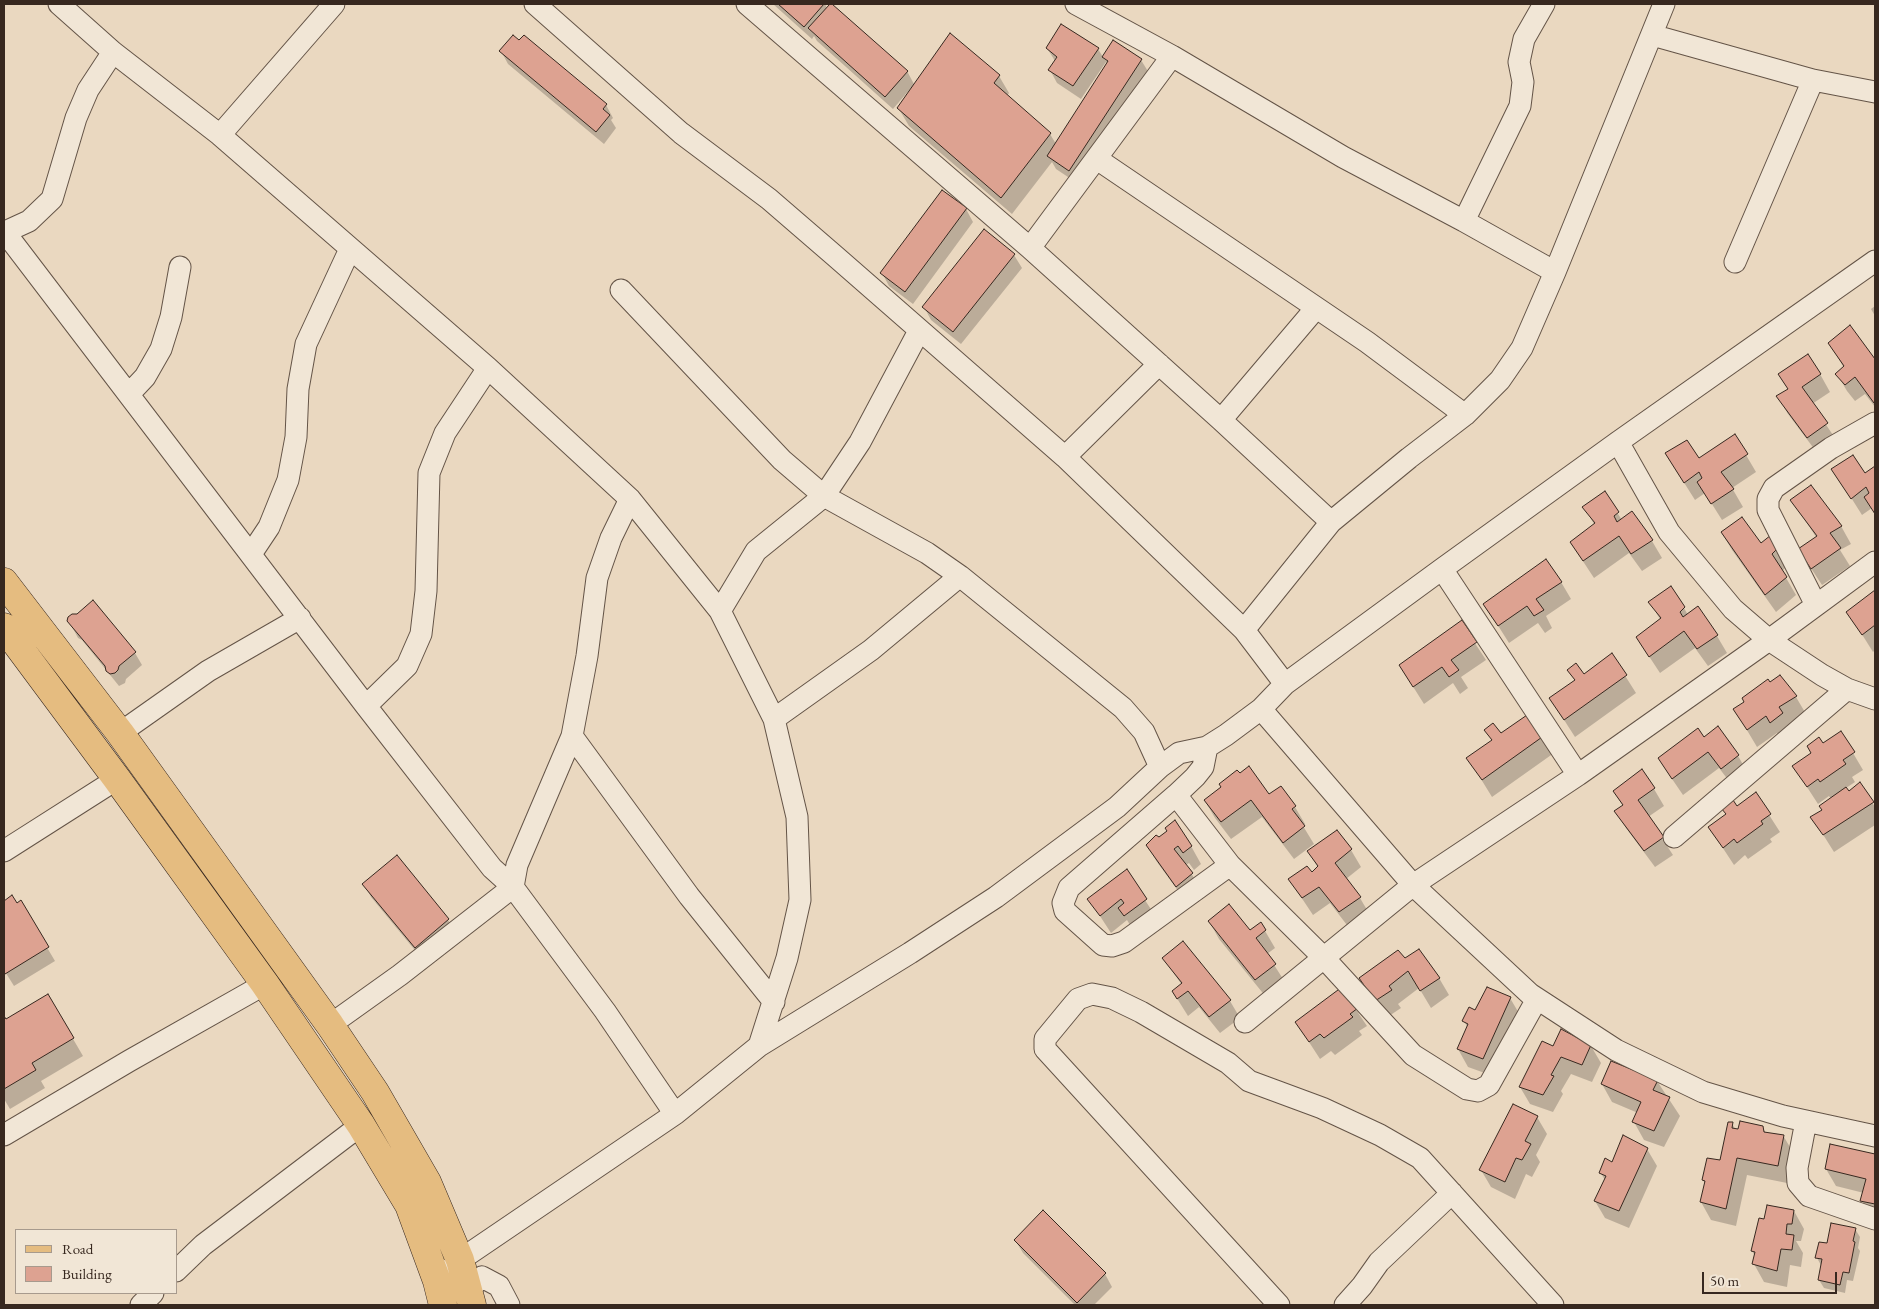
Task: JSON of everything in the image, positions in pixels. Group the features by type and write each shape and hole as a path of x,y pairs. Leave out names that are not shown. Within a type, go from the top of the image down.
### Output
{"main road":[{"path":"4,582 120,733 330,1025 375,1092 427,1182 460,1260 470,1297"},
{"path":"4,627 117,779 265,984 361,1125 409,1205 440,1293"}],"street":[{"path":"59,4 113,52 220,135 488,368 630,499 720,611 774,719 797,817 800,900 787,958 759,1046"},
{"path":"220,135 334,4"},
{"path":"535,4 681,133 769,199 1065,457 1244,630 1285,684"},
{"path":"747,4 1030,248 1331,522"},
{"path":"1076,4 1172,56 1343,157 1555,272"},
{"path":"1464,221 1520,106 1523,82 1520,62 1524,39 1544,4"},
{"path":"1244,630 1331,522 1409,458 1466,415 1500,380 1522,348 1555,272 1664,4"},
{"path":"1652,36 1813,80 1875,92"},
{"path":"113,52 88,90 76,118 52,199 29,221 4,232 366,706 492,868 513,887 605,1010 675,1114"},
{"path":"1030,248 1172,56"},
{"path":"1735,262 1813,80"},
{"path":"1097,159 1367,342 1466,415"},
{"path":"251,554 269,527 288,480 296,437 298,389 306,344 350,249"},
{"path":"440,1293 460,1260 675,1114 759,1046 910,954 996,897 1117,807 1160,767 1179,753 1208,747 1261,709 1285,684 1442,569 1875,261"},
{"path":"129,394 145,377 161,349 170,317 180,267"},
{"path":"621,290 782,460 824,496 927,553 960,576 1123,708 1144,732 1160,767"},
{"path":"1221,420 1316,308"},
{"path":"720,611 756,551 824,496 860,442 919,331"},
{"path":"1065,457 1158,364"},
{"path":"366,706 407,666 421,634 426,591 429,473 445,433 488,368"},
{"path":"1816,605 1768,510 1768,499 1774,488 1831,448 1875,423"},
{"path":"1618,442 1669,532 1733,609 1769,640 1822,675 1847,689 1875,699"},
{"path":"330,1025 400,975 513,887 517,865 572,736 597,578 611,538 630,499"},
{"path":"1245,1022 1413,885 1578,775 1769,640 1875,562"},
{"path":"1442,569 1578,775"},
{"path":"774,719 871,650 960,576"},
{"path":"120,733 208,671 300,618"},
{"path":"1674,837 1847,689"},
{"path":"1261,709 1413,885 1537,999 1616,1050 1703,1092 1783,1116 1875,1136"},
{"path":"572,736 689,896 774,1002"},
{"path":"1208,747 1203,767 1176,795 1068,888 1063,902 1065,911 1102,945 1112,946 1124,942 1230,865"},
{"path":"4,851 117,779"},
{"path":"1176,795 1230,865 1324,958 1413,1055 1467,1089 1478,1091 1489,1085 1537,999"},
{"path":"4,1135 265,984"},
{"path":"1279,1305 1045,1049 1045,1039 1078,999 1092,994 1112,998 1141,1012 1228,1063 1249,1081 1322,1108 1380,1135 1420,1158 1553,1305"},
{"path":"1806,1121 1797,1168 1798,1183 1809,1196 1875,1219"},
{"path":"178,1269 203,1245 361,1125"},
{"path":"1345,1305 1362,1286 1379,1262 1452,1193"},
{"path":"470,1297 482,1277 498,1286 509,1305"},
{"path":"141,1305 153,1294"}],"building":[{"path":"778,4 824,4 804,27"},
{"path":"830,4 908,71 885,97 808,28"},
{"path":"1061,24 1099,48 1073,86 1048,70 1057,57 1046,48"},
{"path":"950,33 1000,75 994,83 1051,133 1001,198 897,108"},
{"path":"513,35 519,40 524,35 607,104 603,109 610,115 596,132 499,51"},
{"path":"1113,40 1142,59 1069,171 1047,156 1108,61 1102,57"},
{"path":"942,190 967,208 905,292 880,273"},
{"path":"984,229 1015,254 953,332 922,307"},
{"path":"1850,325 1875,359 1874,403 1855,377 1845,385 1835,374 1844,366 1828,343"},
{"path":"1808,354 1821,374 1802,387 1828,423 1807,438 1776,396 1788,389 1778,374"},
{"path":"1735,434 1748,454 1721,472 1734,489 1711,504 1697,482 1702,478 1699,472 1684,483 1665,453 1687,440 1699,458"},
{"path":"1853,455 1865,473 1875,466 1875,514 1864,497 1869,493 1866,487 1851,499 1831,469"},
{"path":"1811,485 1842,526 1830,533 1841,548 1811,569 1798,549 1817,536 1790,500"},
{"path":"1605,491 1619,512 1614,516 1617,522 1632,511 1653,540 1631,554 1619,536 1583,561 1570,542 1595,523 1582,507"},
{"path":"1742,517 1761,543 1771,535 1780,546 1772,554 1787,577 1765,595 1721,532"},
{"path":"1546,559 1562,582 1536,599 1544,610 1534,616 1527,606 1498,626 1483,604"},
{"path":"1671,586 1685,607 1680,612 1683,617 1698,606 1718,635 1697,649 1684,631 1649,657 1636,637 1661,618 1648,602"},
{"path":"1875,590 1875,625 1862,635 1846,612"},
{"path":"93,600 136,652 119,666 115,673 110,674 106,671 105,666 67,621 68,617 72,614 77,614"},
{"path":"1462,620 1477,642 1451,660 1459,670 1449,677 1442,667 1413,687 1399,665"},
{"path":"1612,653 1627,675 1564,720 1549,698 1575,680 1567,670 1576,663 1584,674"},
{"path":"1780,675 1797,696 1779,707 1783,713 1770,723 1766,716 1747,730 1733,709 1744,702 1742,698 1768,679 1770,682"},
{"path":"1530,713 1545,735 1482,780 1466,758 1492,740 1484,730 1493,723 1501,733"},
{"path":"1718,726 1739,755 1721,769 1708,752 1672,779 1658,758 1698,728 1704,737"},
{"path":"1841,731 1855,752 1843,760 1846,764 1820,782 1818,779 1807,787 1792,766 1811,753 1807,746 1819,737 1823,743"},
{"path":"1249,766 1269,794 1281,786 1296,806 1292,809 1305,826 1283,843 1251,800 1221,822 1204,800 1221,787 1219,784 1237,770 1240,773"},
{"path":"1642,769 1655,788 1638,800 1664,837 1644,851 1614,811 1623,805 1613,791"},
{"path":"1860,782 1874,802 1823,835 1810,817 1822,810 1819,806 1846,787 1849,791"},
{"path":"1756,792 1771,814 1761,821 1763,824 1737,843 1734,839 1723,848 1708,827 1726,814 1721,808 1733,800 1737,806"},
{"path":"1175,820 1192,846 1183,853 1178,846 1174,849 1193,873 1176,887 1146,845 1156,835 1159,837 1167,831 1165,828"},
{"path":"1337,830 1352,849 1335,863 1361,897 1339,912 1319,887 1302,898 1288,879 1307,866 1312,872 1318,866 1307,851"},
{"path":"397,855 449,919 415,948 362,884"},
{"path":"1127,869 1147,899 1124,916 1118,908 1124,903 1121,899 1100,916 1087,899"},
{"path":"12,895 17,903 21,900 49,947 5,974 4,901"},
{"path":"1229,904 1250,930 1261,922 1266,930 1256,938 1276,964 1255,980 1208,921"},
{"path":"1183,941 1231,1000 1209,1017 1188,991 1177,999 1172,991 1182,983 1162,958"},
{"path":"1419,949 1440,978 1420,991 1408,971 1389,986 1392,990 1375,1001 1359,978 1398,950 1405,958"},
{"path":"1342,987 1358,1008 1350,1014 1353,1017 1324,1038 1320,1034 1309,1042 1295,1022"},
{"path":"1487,987 1511,997 1483,1059 1457,1049 1468,1024 1462,1021 1469,1007 1475,1010"},
{"path":"48,994 74,1038 32,1063 36,1070 4,1089 4,1016 6,1019"},
{"path":"1561,1029 1591,1045 1582,1065 1561,1057 1551,1075 1554,1076 1543,1095 1519,1087 1542,1041 1553,1046"},
{"path":"1611,1061 1658,1080 1653,1090 1670,1097 1654,1131 1632,1122 1641,1102 1601,1084"},
{"path":"1513,1104 1538,1116 1525,1141 1531,1144 1522,1160 1516,1158 1505,1182 1479,1170"},
{"path":"1740,1121 1763,1126 1764,1132 1784,1135 1778,1166 1737,1158 1726,1209 1700,1202 1705,1181 1702,1180 1707,1158 1720,1160 1728,1122 1733,1122 1732,1128 1738,1129"},
{"path":"1623,1135 1648,1148 1619,1211 1594,1201 1606,1176 1599,1173 1605,1158 1612,1162"},
{"path":"1830,1144 1875,1154 1875,1204 1860,1201 1866,1179 1825,1169"},
{"path":"1767,1205 1794,1210 1792,1224 1787,1224 1786,1234 1794,1235 1792,1250 1781,1249 1777,1271 1752,1264 1755,1252 1751,1251 1759,1218 1764,1219"},
{"path":"1043,1210 1106,1273 1077,1303 1014,1240"},
{"path":"1831,1223 1856,1228 1849,1273 1843,1272 1840,1285 1818,1280 1822,1259 1815,1258 1819,1242 1827,1243"}]}
